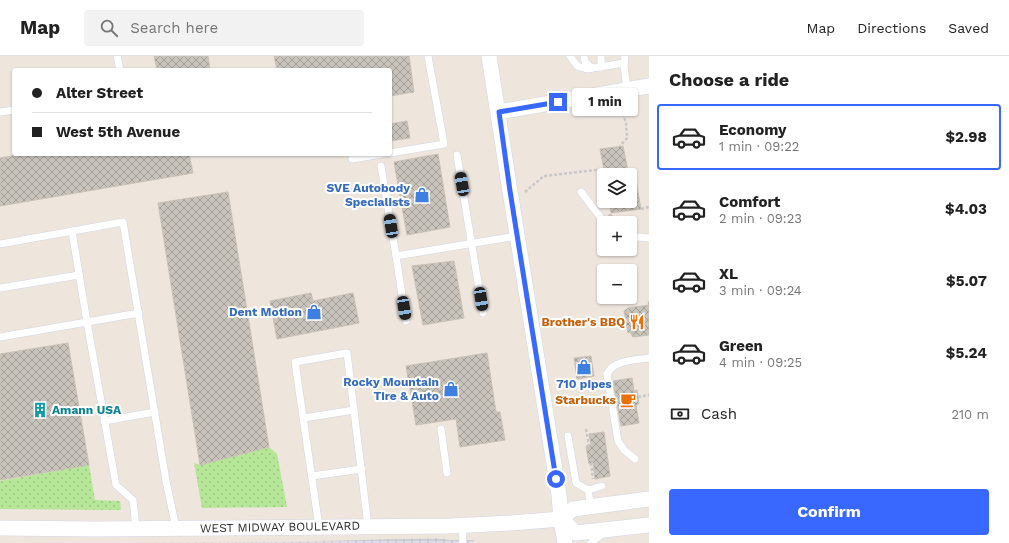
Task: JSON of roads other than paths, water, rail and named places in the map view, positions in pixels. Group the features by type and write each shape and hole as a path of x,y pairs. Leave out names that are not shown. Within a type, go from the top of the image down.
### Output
{"street":[{"path":"489,56 499,112 565,543"},
{"path":"499,112 649,86"},
{"name":"WEST MIDWAY BOULEVARD","path":"0,528 462,526 561,519 573,509 649,499"},
{"path":"561,519 576,533 649,525"}],"lane":[{"path":"117,56 120,68"},
{"path":"392,153 444,144 428,56"},
{"path":"570,56 577,66 587,70 624,59 620,91"},
{"path":"584,56 585,62 592,68"},
{"path":"601,56 601,67"},
{"path":"0,112 12,110"},
{"path":"457,155 484,313"},
{"path":"352,159 370,156"},
{"path":"382,166 406,321"},
{"path":"581,192 599,216"},
{"path":"0,244 123,222 166,481 176,528"},
{"path":"72,231 86,322 116,485 133,500 136,528"},
{"path":"396,256 517,236"},
{"path":"637,237 649,238"},
{"path":"0,288 79,275"},
{"path":"0,337 138,313"},
{"path":"319,527 295,362 347,353 368,526"},
{"path":"635,459 624,450 618,441 607,374 609,370 616,365 649,358"},
{"path":"304,418 354,410"},
{"path":"104,421 155,412"},
{"path":"441,429 447,473"},
{"path":"568,436 576,483 588,490 602,486"},
{"path":"312,476 362,469"},
{"path":"588,490 591,507"},
{"path":"462,526 463,543"},
{"path":"591,543 607,530"}],"place":[{"name":"SVE Autobody Specialists","path":"422,195"},
{"name":"Dent Motion","path":"314,312"},
{"name":"Brother's BBQ","path":"637,322"},
{"name":"710 pipes","path":"584,367"},
{"name":"Rocky Mountain Tire & Auto","path":"451,389"},
{"name":"Starbucks","path":"628,400"},
{"name":"Amann USA","path":"40,410"}]}
